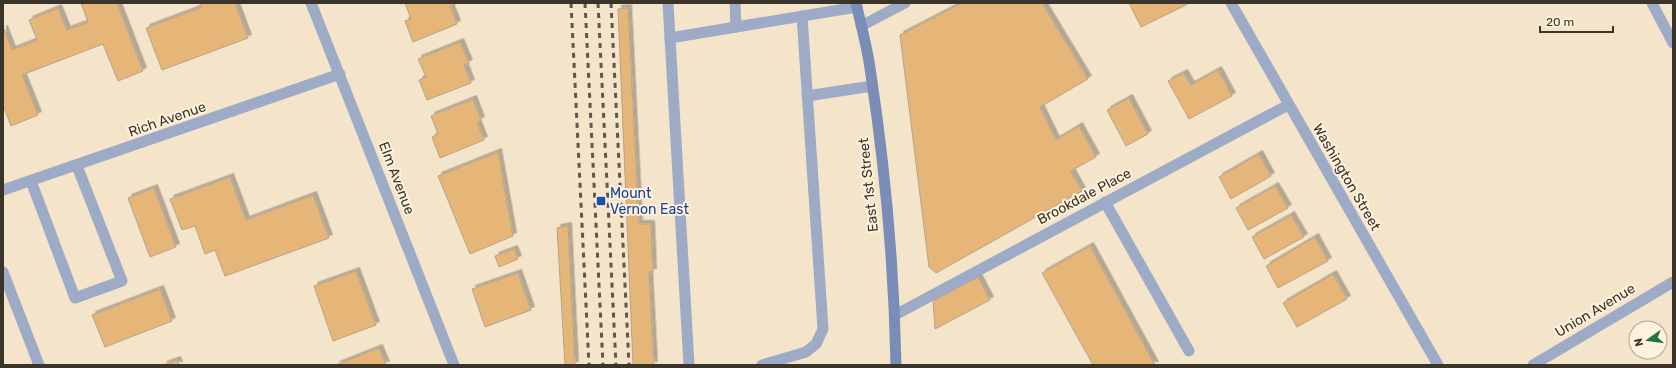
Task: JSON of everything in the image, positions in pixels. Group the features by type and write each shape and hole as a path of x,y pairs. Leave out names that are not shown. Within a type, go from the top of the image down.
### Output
{"main road":[{"name":"East 1st Street","path":"857,5 870,68 886,197 895,315 896,365"}],"street":[{"name":"Elm Avenue","path":"311,3 454,365"},
{"path":"668,3 689,365"},
{"path":"735,3 736,27"},
{"path":"861,26 906,3"},
{"name":"Washington Street","path":"1231,3 1438,365"},
{"path":"1652,3 1673,43"},
{"path":"670,38 802,16 857,5"},
{"path":"762,365 806,352 816,344 823,329 802,16"},
{"name":"Rich Avenue","path":"3,190 77,166 340,74"},
{"path":"807,96 872,86"},
{"name":"Brookdale Place","path":"895,315 1288,105"},
{"path":"31,181 75,298 122,281 77,166"},
{"path":"1105,202 1188,351"},
{"path":"3,272 39,365"},
{"name":"Union Avenue","path":"1533,365 1673,282"}],"building":[{"path":"81,3 117,3 143,71 118,81 103,44 22,75 38,115 11,126 3,105 3,29 12,50 37,40 29,20 58,8 67,30 88,22"},
{"path":"200,3 235,3 248,38 162,70 146,28 202,7"},
{"path":"405,3 454,3 455,5 450,6 457,24 413,42 405,21 411,19"},
{"path":"962,3 1042,3 1088,79 1040,107 1056,140 1079,126 1096,157 1071,171 1082,191 936,273 929,267 900,35"},
{"path":"1129,3 1187,3 1188,4 1141,27"},
{"name":"Mount Vernon East","path":"628,8 639,224 651,224 653,272 649,272 654,365 633,365 618,9"},
{"path":"460,42 469,63 464,65 471,83 427,100 419,80 426,77 418,59"},
{"path":"1218,70 1232,96 1189,119 1168,81 1184,73 1191,85"},
{"path":"1129,98 1148,134 1126,146 1107,110"},
{"path":"473,99 481,120 477,122 484,140 440,158 432,137 438,134 431,116"},
{"path":"498,152 513,236 470,254 438,176"},
{"path":"1259,154 1271,176 1231,199 1219,177"},
{"path":"230,177 246,220 313,195 329,238 225,276 215,250 205,254 195,226 182,230 170,199"},
{"path":"1275,186 1288,208 1248,230 1236,208"},
{"path":"154,188 176,247 150,257 128,198"},
{"path":"1291,215 1304,237 1264,259 1252,237"},
{"path":"568,226 575,365 565,365 557,228"},
{"path":"1315,237 1328,261 1278,288 1266,266"},
{"path":"1090,246 1155,365 1093,365 1042,273"},
{"path":"514,249 518,259 499,267 495,256"},
{"path":"356,271 376,325 333,341 314,286"},
{"path":"518,273 531,310 485,327 472,289"},
{"path":"1333,274 1347,299 1297,327 1283,303"},
{"path":"978,277 990,300 935,329 933,301"},
{"path":"160,289 172,321 105,347 92,315"},
{"path":"379,348 386,365 336,365"},
{"path":"177,360 179,365 163,365"}],"railway":[{"path":"571,3 589,365"},
{"path":"585,3 603,365"},
{"path":"598,3 616,365"},
{"path":"611,3 629,365"}],"place":[{"name":"Mount Vernon East","path":"601,201"}]}
